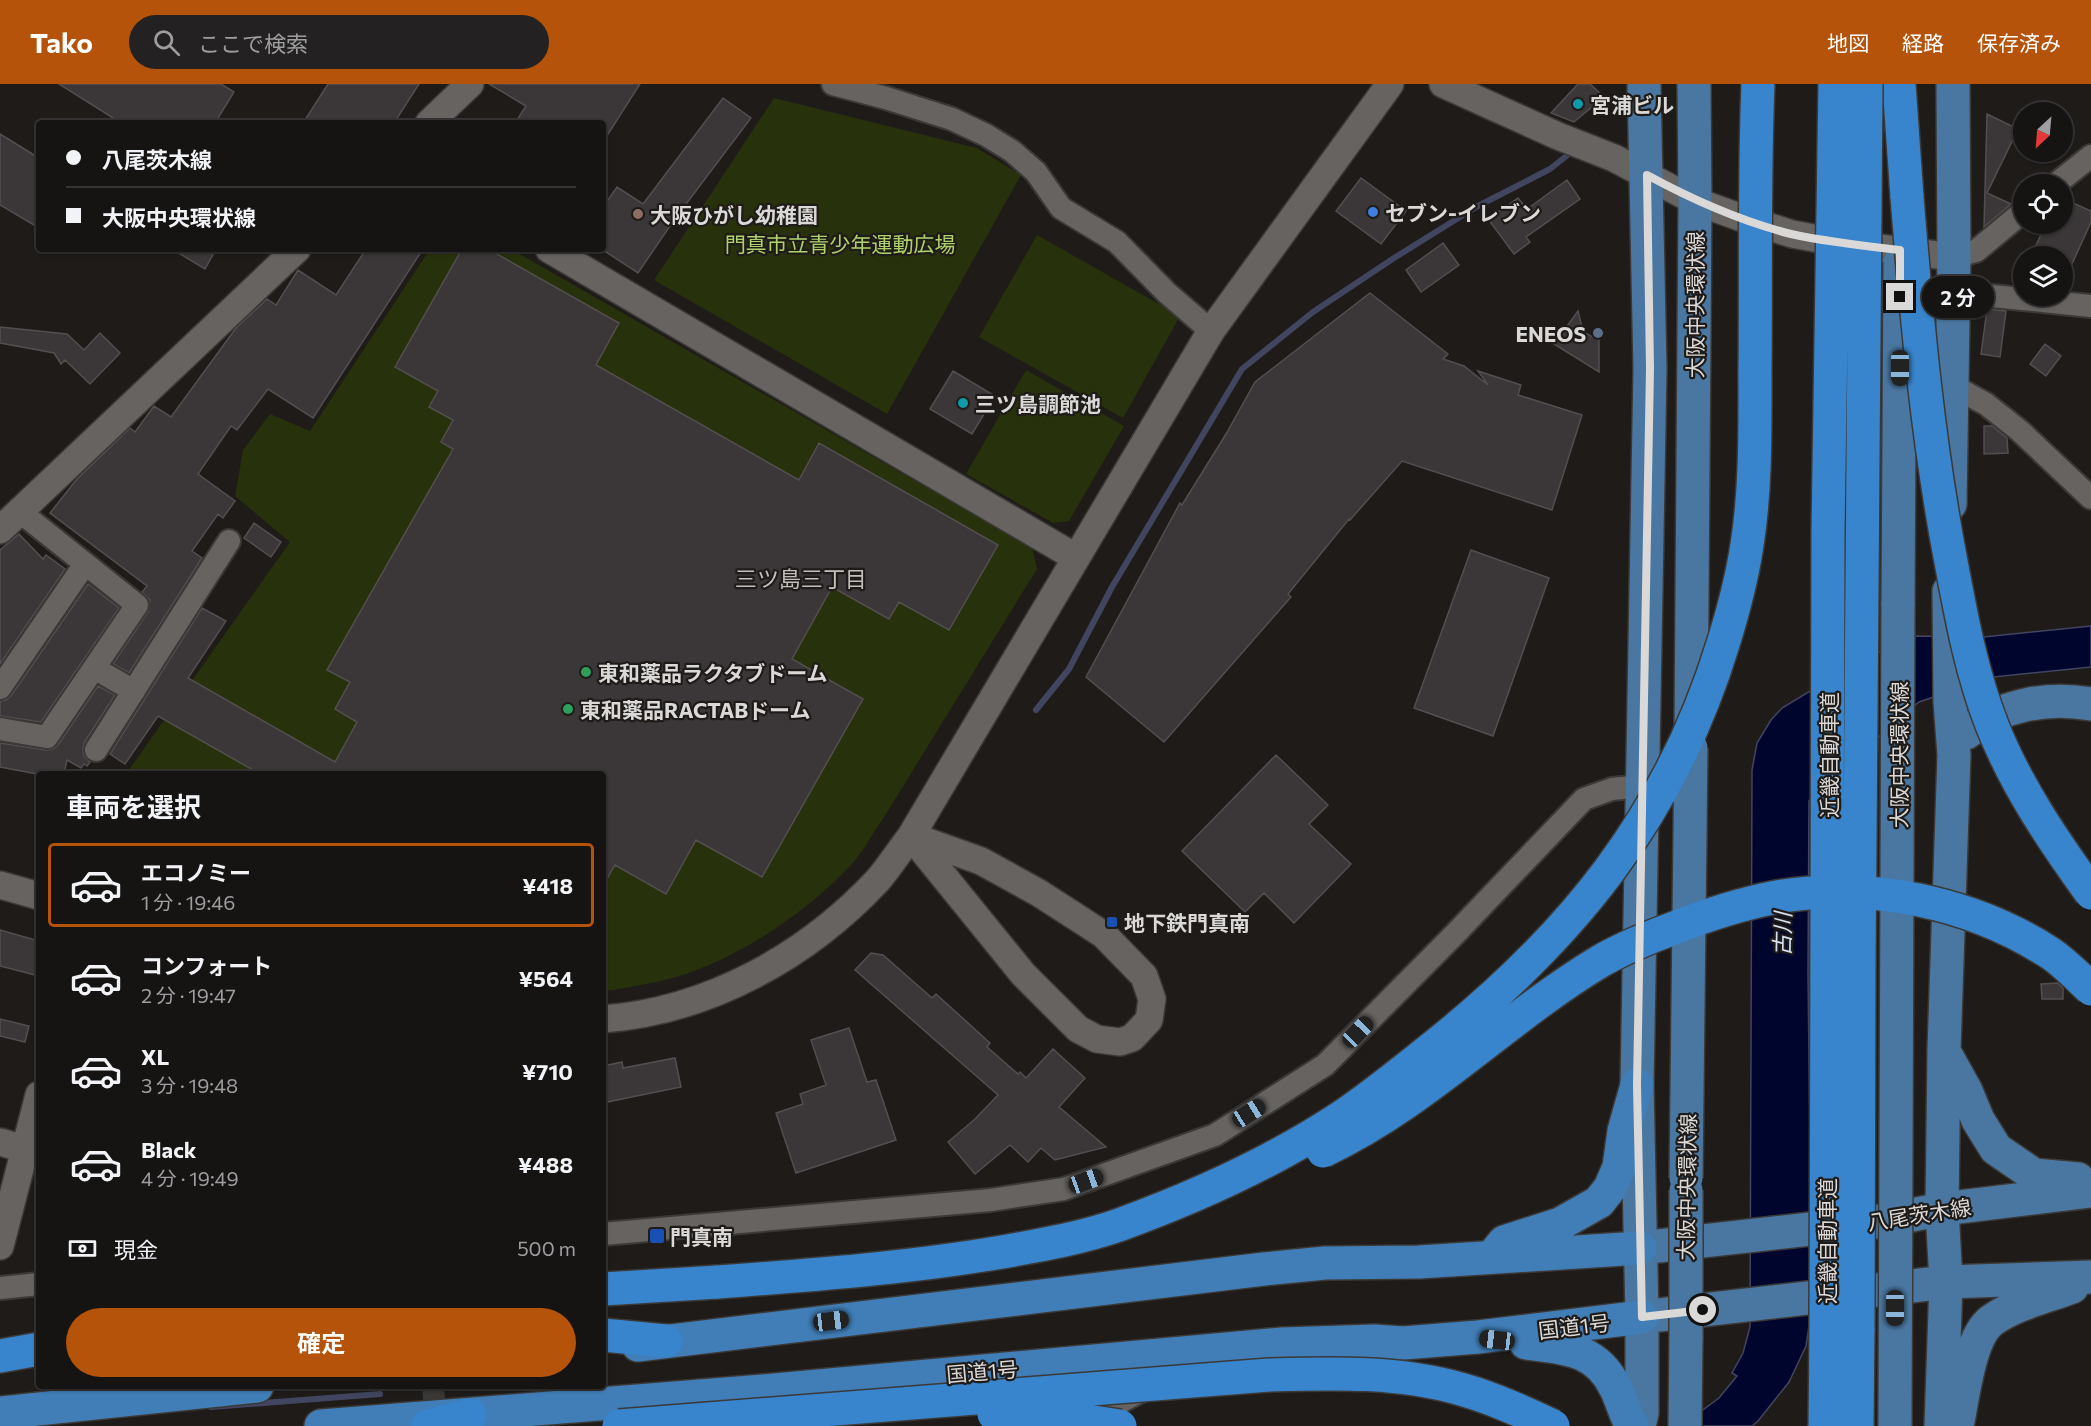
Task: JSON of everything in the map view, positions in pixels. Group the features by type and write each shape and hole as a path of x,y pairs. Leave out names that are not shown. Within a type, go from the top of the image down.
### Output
{"highway":[{"path":"1116,1226 1197,1193 1270,1158 1343,1116 1403,1071 1468,1020 1542,951 1603,879 1646,817 1686,742 1703,701 1730,622 1747,547 1755,448 1758,84"},
{"name":"近畿自動車道","path":"1825,1426 1828,532 1835,84"},
{"name":"近畿自動車道","path":"1857,1426 1866,84"},
{"path":"1898,84 1918,333 1931,439 1945,533 1976,679 2011,770 2040,819 2091,893"},
{"path":"606,1289 884,1269 947,1262 1032,1247 1197,1203 1326,1149 1376,1122 1431,1086 1554,992 1601,961 1703,916 1777,897 1830,892 1880,895 1932,903 1979,918 2027,940 2052,954 2091,989"},
{"path":"1491,1258 1504,1242 1560,1224 1599,1202 1610,1188 1618,1167 1624,1131 1637,1085"},
{"path":"606,1348 1325,1263 1419,1262 1640,1248"},
{"name":"国道1号","path":"321,1426 1282,1344 1374,1341 1403,1343 1478,1337 1642,1317"},
{"path":"0,1334 36,1334"},
{"path":"606,1335 666,1341"},
{"path":"1478,1337 1576,1350 1595,1360 1612,1380 1624,1414 1632,1426"},
{"path":"0,1356 36,1350"},
{"path":"619,1426 1269,1375 1332,1373 1384,1375 1463,1389 1553,1426"},
{"path":"7,1409 224,1389"},
{"path":"673,1422 981,1413 1061,1417 1120,1426"},
{"path":"428,1426 470,1415"}],"main road":[{"name":"大阪中央環状線","path":"1685,1426 1694,84"},
{"name":"大阪中央環状線","path":"1894,1426 1900,250 1896,209 1898,84"},
{"path":"1941,1426 1946,1282 1942,1209 1944,1050 1954,755 1950,702 1949,624 1954,257 1953,84"},
{"path":"1639,1426 1642,1413 1642,1317 1637,1085 1650,369 1644,96"},
{"path":"1954,755 1964,734 1977,724 2006,712 2049,700 2091,704"},
{"path":"1944,1050 1966,1091 1978,1120 1996,1149 2034,1175 2091,1180"},
{"name":"八尾茨木線","path":"1640,1248 1882,1221 1942,1209 2091,1191"},
{"path":"1642,1317 1946,1282 2091,1279"},
{"path":"1957,1426 1973,1349 1990,1322 2020,1306 2091,1279"}],"street":[{"path":"432,120 470,84"},
{"path":"833,84 952,119 986,135 1012,151 1036,172 1060,208 1117,242 1167,292 1211,331"},
{"path":"606,1019 621,1018 682,1005 733,986 785,959 835,921 879,879 911,836 1211,331 1390,84"},
{"path":"1443,84 1647,175 1695,201 1791,234 1954,257 1976,251 2013,221"},
{"path":"2068,174 2091,156"},
{"path":"0,729 48,737 136,605 86,564 10,520 294,252"},
{"path":"554,252 1075,557"},
{"path":"1953,292 2091,306"},
{"path":"1951,385 1986,404 2020,431 2091,498"},
{"path":"96,750 229,541"},
{"path":"0,688 86,564"},
{"path":"94,668 134,691"},
{"path":"606,1234 991,1200 1064,1189 1215,1135 1326,1065 1584,799 1612,789 1642,786"},
{"path":"911,836 981,861 1039,893 1104,935 1144,976 1152,999 1149,1020 1132,1038 1120,1042 1097,1039 1078,1029 1023,974 911,836"},
{"path":"0,885 36,895"},
{"path":"0,1246 12,1146 36,1101"},
{"path":"0,1288 36,1284"},
{"path":"1076,1426 1146,1388 1202,1351"}],"green space":[{"name":"門真市立青少年運動広場","path":"774,98 977,148 1021,175 887,414 654,280"},
{"path":"1037,235 1180,316 1123,418 979,337"},
{"name":"東和薬品ラクタブドーム","path":"428,252 516,252 1032,548 1037,569 881,822 856,859 834,882 793,916 724,958 676,977 606,990 606,771 128,771 290,542 235,496 243,450 270,414 310,431"},
{"path":"1026,370 1124,426 1069,521 1053,523 966,474"}],"water":[{"name":"古川","path":"2091,626 2091,667 1993,677 1919,702 1816,791 1809,801 1808,973 1811,1228 1810,1319 1806,1346 1789,1382 1752,1426 1681,1426 1719,1398 1737,1376 1732,1373 1743,1353 1750,1327 1752,770 1757,743 1771,720 1782,708 1853,665 1912,636 1984,637"}],"building":[{"path":"59,84 221,84 234,92 217,120 116,120"},
{"path":"328,84 419,84 396,120 305,120"},
{"path":"489,84 640,84 606,137 606,120 517,120 526,106"},
{"name":"宮浦ビル","path":"1578,84 1590,84 1604,97 1574,122 1551,113"},
{"path":"723,98 751,118 674,220 638,273 606,252 606,203 617,187 643,204"},
{"path":"1987,114 2013,127 2013,139 1987,193 2011,204 1984,227"},
{"path":"0,134 36,156 36,226 0,205"},
{"path":"1361,178 1406,211 1381,244 1336,211"},
{"path":"1567,180 1580,199 1526,237 1530,242 1514,254 1488,219 1518,198 1527,209"},
{"path":"2073,203 2091,211 2091,222 2073,262 2073,246 2036,246 2041,234 2073,234"},
{"path":"1443,243 1459,265 1421,292 1406,270"},
{"path":"177,252 214,252 205,269"},
{"path":"364,252 421,252 313,418 268,389 237,430 231,426 198,474 235,501 223,518 218,514 192,551 202,558 129,673 113,664 148,612 150,600 142,592 147,586 50,513 77,479 130,428 135,432 154,406 171,417 236,328 267,299 276,305 298,270 336,295"},
{"name":"東和薬品ラクタブドーム","path":"460,252 493,252 619,323 596,365 799,480 819,443 998,545 949,630 899,602 889,619 832,587 792,659 863,699 762,877 696,840 666,894 615,865 606,881 606,771 255,771 158,716 125,764 110,754 202,608 226,621 188,678 335,762 357,722 335,709 350,682 327,670 453,449 441,442 453,420 429,407 438,391 395,367"},
{"path":"1370,293 1448,354 1443,359 1464,366 1488,385 1478,371 1521,385 1518,395 1582,415 1552,510 1402,461 1349,519 1288,594 1291,597 1164,742 1086,677 1180,503 1182,505 1255,382"},
{"path":"1987,309 2006,311 2000,357 1981,354"},
{"path":"1578,311 1583,332 1599,340 1599,372 1554,344"},
{"path":"0,327 67,334 84,350 100,333 120,353 90,384 65,360 61,364 54,353 0,343"},
{"path":"2045,344 2061,356 2046,376 2030,364"},
{"name":"三ツ島調節池","path":"953,371 995,396 972,434 930,409"},
{"path":"1984,426 1992,426 2007,438 2008,453 1984,454"},
{"path":"254,523 281,542 271,557 244,538"},
{"path":"19,534 43,559 46,555 65,569 0,664 0,550"},
{"path":"1471,550 1549,578 1493,736 1414,708"},
{"path":"88,584 119,608 41,722 0,716 0,701 11,696"},
{"path":"98,686 115,695 84,743 84,756 90,762 87,766 84,764 81,768 67,760 65,771 36,771 36,774 0,767 0,743 45,750 53,749"},
{"path":"1276,755 1328,805 1309,824 1351,864 1294,923 1264,893 1245,912 1182,851"},
{"path":"0,930 36,940 36,975 0,966"},
{"path":"871,953 883,955 932,998 936,994 990,1043 987,1047 1018,1074 1020,1072 1026,1078 1053,1049 1085,1078 1059,1107 1106,1147 1055,1160 1041,1148 1028,1162 1010,1145 975,1174 948,1142 998,1095 855,970"},
{"path":"2058,983 2063,988 2063,999 2042,999 2041,984"},
{"path":"0,1019 29,1026 25,1042 0,1036"},
{"path":"849,1028 867,1082 876,1080 896,1140 796,1173 776,1113 803,1104 800,1094 826,1085 811,1040"},
{"path":"675,1058 681,1087 607,1102 606,1065 622,1062 623,1068"}],"waterway":[{"path":"1036,710 1069,669 1112,587 1242,369 1313,312 1394,258 1476,207 1550,169 1574,150"},
{"path":"211,1407 380,1394"}],"tunnel":[{"path":"433,1389 436,1426"}],"place":[{"name":"宮浦ビル","path":"1578,104"},
{"name":"セブン-イレブン","path":"1373,212"},
{"name":"大阪ひがし幼稚園","path":"638,214"},
{"name":"ENEOS","path":"1598,333"},
{"name":"三ツ島調節池","path":"963,403"},
{"name":"東和薬品ラクタブドーム","path":"586,672"},
{"name":"東和薬品RACTABドーム","path":"568,709"},
{"name":"地下鉄門真南","path":"1112,922"},
{"name":"門真南","path":"657,1236"}],"district":[{"name":"三ツ島三丁目","path":"801,578"}],"route":[{"path":"1703,1310 1642,1317 1637,1085 1650,369 1647,175 1695,201 1791,234 1900,250 1900,297"}]}
